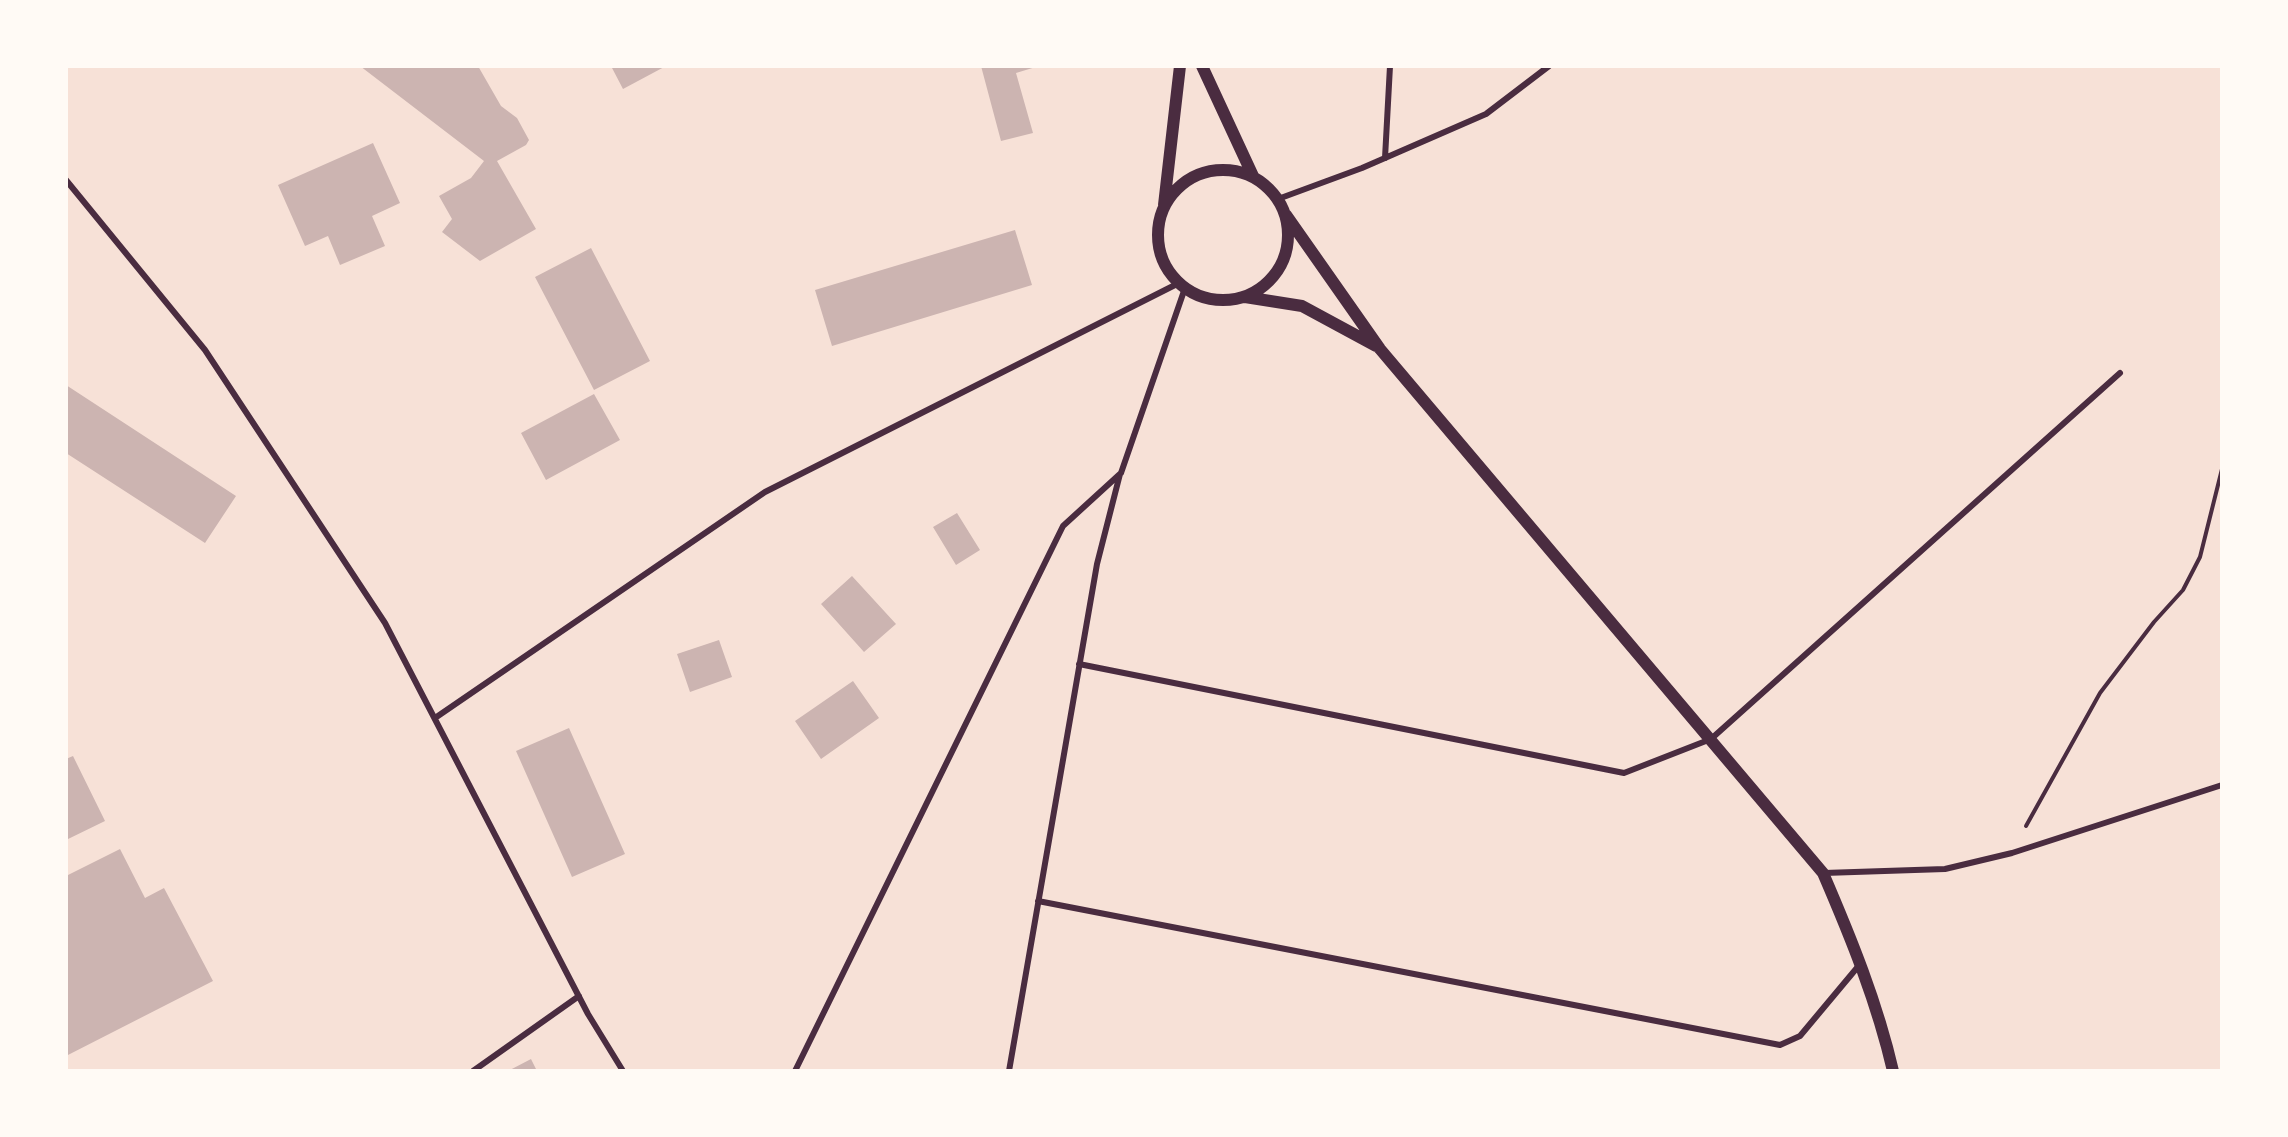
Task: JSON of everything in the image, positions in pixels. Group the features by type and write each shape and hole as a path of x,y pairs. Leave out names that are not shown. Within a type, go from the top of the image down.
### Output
{"main road":[{"path":"1180,66 1164,207 1158,227 1159,248 1166,267 1182,286 1203,298 1224,300 1245,297 1302,306 1380,349"},
{"path":"1202,66 1253,176"},
{"path":"1164,207 1176,190 1192,177 1212,171 1233,171 1253,176 1267,186 1278,199 1286,215 1380,349 1823,873 1861,963 1884,1032 1893,1071"},
{"path":"1245,297 1263,287 1277,273 1282,264 1289,235 1286,215"}],"street":[{"path":"1385,158 1390,66"},
{"path":"1278,199 1385,158 1486,114 1549,66"},
{"path":"66,180 205,350 385,623 579,996 623,1071"},
{"path":"435,718 765,492 1182,286"},
{"path":"1009,1071 1096,564 1121,473 1182,286"},
{"path":"1079,664 1624,773 1711,739 2120,373"},
{"path":"795,1071 1063,526 1121,473"},
{"path":"1823,873 1945,869 2012,853 2222,785"},
{"path":"1038,901 1780,1045 1800,1036 1861,963"},
{"path":"473,1071 579,996"}],"path":[{"path":"2012,853 2100,693 2154,622 2183,590 2200,557 2222,469"}],"building":[{"path":"360,66 478,66 501,106 517,118 529,140 526,145 497,161 536,229 480,261 442,232 452,219 439,196 471,178 484,161"},
{"path":"611,66 666,66 623,89"},
{"path":"981,66 1039,66 1016,73 1033,133 1001,141"},
{"path":"373,143 400,203 372,216 385,246 340,265 328,236 305,246 278,185"},
{"path":"1015,230 1032,285 832,346 815,290"},
{"path":"591,248 650,361 594,390 535,277"},
{"path":"66,385 236,496 205,543 66,453"},
{"path":"594,394 620,440 546,480 521,433"},
{"path":"957,513 980,550 956,565 933,527"},
{"path":"852,576 896,624 864,652 821,604"},
{"path":"719,640 732,677 690,692 677,654"},
{"path":"853,681 879,718 821,759 795,721"},
{"path":"569,728 625,854 572,877 516,751"},
{"path":"73,756 105,821 66,840 66,759"},
{"path":"120,849 145,898 164,888 213,981 66,1056 66,876"},
{"path":"531,1059 537,1071 508,1071"}]}
